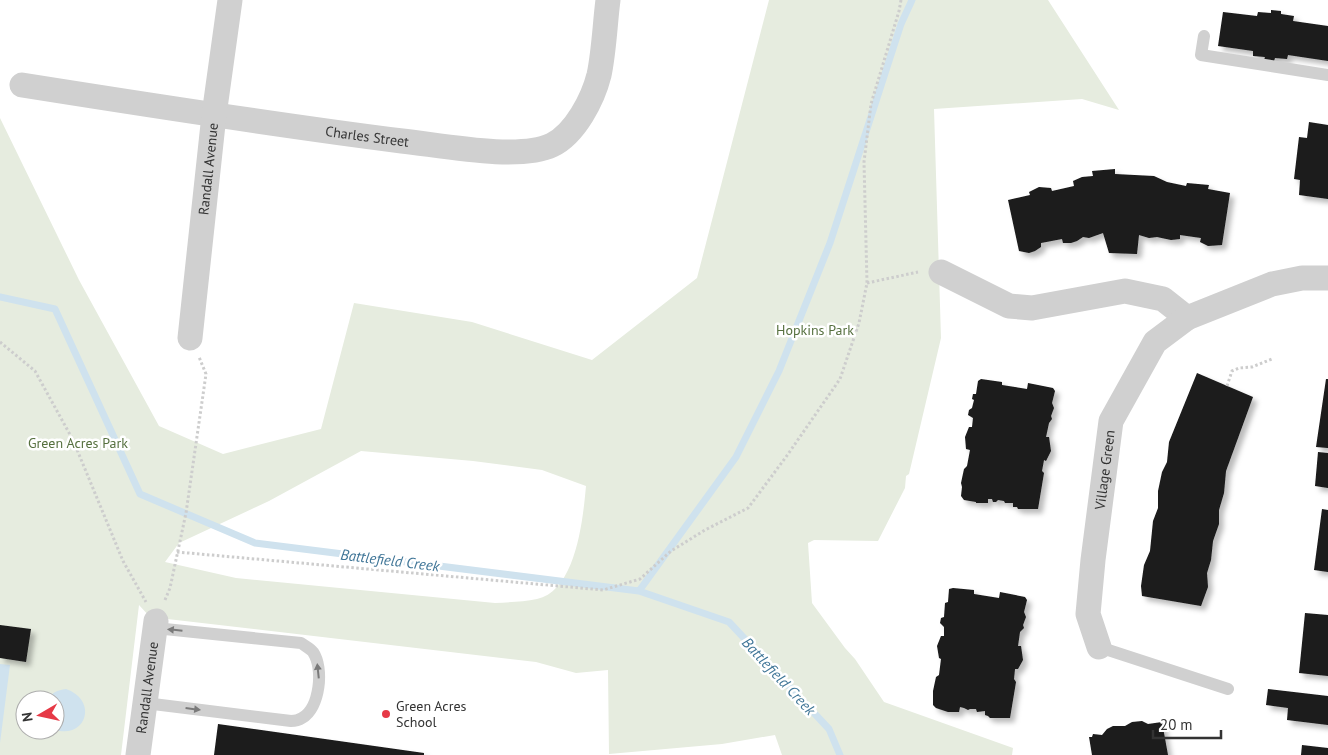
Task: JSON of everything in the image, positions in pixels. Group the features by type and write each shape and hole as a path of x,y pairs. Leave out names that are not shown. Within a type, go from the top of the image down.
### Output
{"street":[{"name":"Randall Avenue","path":"190,338 214,115 230,0"},
{"name":"Charles Street","path":"22,85 348,134 477,150 524,152 552,145 574,128 590,98 599,75 608,0"},
{"path":"941,272 1008,306 1032,308 1125,291 1164,299 1187,318"},
{"name":"Village Green","path":"1099,647 1088,614 1094,550 1111,421 1155,342 1187,318 1272,284 1302,278 1328,278"},
{"name":"Randall Avenue","path":"138,755 156,624"}],"lane":[{"path":"1204,36 1201,55 1328,75"},
{"path":"145,703 290,721 303,718 317,696 319,679 317,658 312,650 300,643 156,624"},
{"path":"1099,647 1228,689"}],"path":[{"path":"177,552 602,590 640,579 671,551 705,530 748,508 840,379 859,322 867,283 864,162 871,104 901,0"},
{"path":"867,283 919,272 941,272"},
{"path":"156,624 170,588 186,507 206,374 190,338"},
{"path":"0,342 36,371 73,440 124,561 156,624"},
{"path":"1227,386 1232,371 1239,368 1252,367 1272,359"}],"green space":[{"path":"769,0 1048,0 1119,110 1082,99 934,109 941,338 909,474 906,476 905,488 878,541 814,540 808,543 812,603 855,659 884,702 1013,748 1012,755 782,755 775,735 722,744 609,754 608,670 576,673 536,662 150,617 139,605 121,755 0,755 0,118 79,280 159,426 223,454 321,429 354,303 472,322 592,360 697,278","holes":["361,451 473,461 542,470 586,486 583,516 575,552 561,583 550,593 537,599 495,603 236,578 165,562 179,543 269,501"]}],"water":[{"path":"0,664 10,665 0,743"},
{"path":"66,689 76,694 82,701 85,709 84,717 81,724 75,729 65,731 65,690 60,690"}],"building":[{"path":"1271,10 1281,11 1281,14 1294,16 1293,21 1328,26 1328,61 1288,55 1287,59 1275,58 1274,61 1264,60 1265,57 1253,56 1253,51 1218,46 1223,12 1257,16 1258,12 1271,13"},
{"path":"1309,122 1328,125 1328,199 1299,195 1300,180 1294,179 1299,137 1307,138"},
{"path":"1115,169 1115,174 1154,176 1167,182 1186,186 1187,183 1209,185 1208,189 1230,193 1222,245 1208,246 1200,242 1201,238 1180,235 1180,239 1171,240 1139,235 1137,254 1109,253 1103,233 1089,238 1083,237 1071,243 1063,243 1062,239 1041,243 1041,247 1029,253 1019,251 1008,200 1030,195 1029,192 1039,187 1051,188 1052,191 1074,186 1073,181 1082,177 1093,176 1092,171"},
{"path":"1197,373 1253,397 1226,471 1224,493 1219,510 1219,524 1213,541 1211,560 1207,573 1208,587 1201,606 1142,596 1141,586 1144,565 1150,551 1153,521 1158,508 1158,491 1162,472 1167,462 1169,442"},
{"path":"981,379 1002,382 1002,385 1027,389 1028,383 1053,388 1055,391 1052,403 1054,408 1051,416 1052,419 1049,423 1046,437 1049,437 1051,451 1046,461 1044,460 1042,471 1044,473 1038,509 1018,509 1013,507 1013,503 1005,503 998,500 993,502 992,499 988,499 988,503 976,503 964,500 961,496 961,483 970,450 966,449 965,437 969,427 972,427 973,418 968,415 974,400 972,399 973,394 976,394 978,381"},
{"path":"1326,379 1328,379 1328,448 1316,447"},
{"path":"1318,452 1328,453 1328,488 1315,486"},
{"path":"1322,509 1328,510 1328,572 1314,570"},
{"path":"949,589 974,590 974,594 999,598 1000,592 1025,597 1027,600 1024,612 1026,617 1023,625 1024,628 1020,632 1018,646 1021,646 1023,660 1018,669 1015,669 1014,679 1016,682 1010,718 990,718 985,715 985,711 977,712 976,709 968,710 960,707 959,712 948,712 933,705 933,691 936,677 939,675 941,659 939,658 937,646 941,636 944,636 944,627 940,623 941,618 944,617 945,603 948,602"},
{"path":"1305,613 1328,615 1328,676 1299,673"},
{"path":"0,625 31,629 26,662 0,658"},
{"path":"1268,689 1328,696 1328,725 1287,720 1288,708 1266,705"},
{"path":"1142,721 1148,724 1162,722 1168,755 1092,755 1089,737 1092,737 1093,734 1102,735 1113,726 1125,726 1132,722"},
{"path":"218,724 424,753 424,755 214,755"},
{"path":"1302,745 1328,748 1328,755 1301,755"}],"waterway":[{"path":"639,591 736,457 779,371 830,243 901,24 912,0"},
{"name":"Battlefield Creek","path":"0,297 55,309 140,494 255,543 639,591 729,622 829,729 840,755"}],"place":[{"name":"Green Acres School","path":"386,714"}],"park label":[{"name":"Hopkins Park","path":"815,330"},
{"name":"Green Acres Park","path":"78,443"}]}
